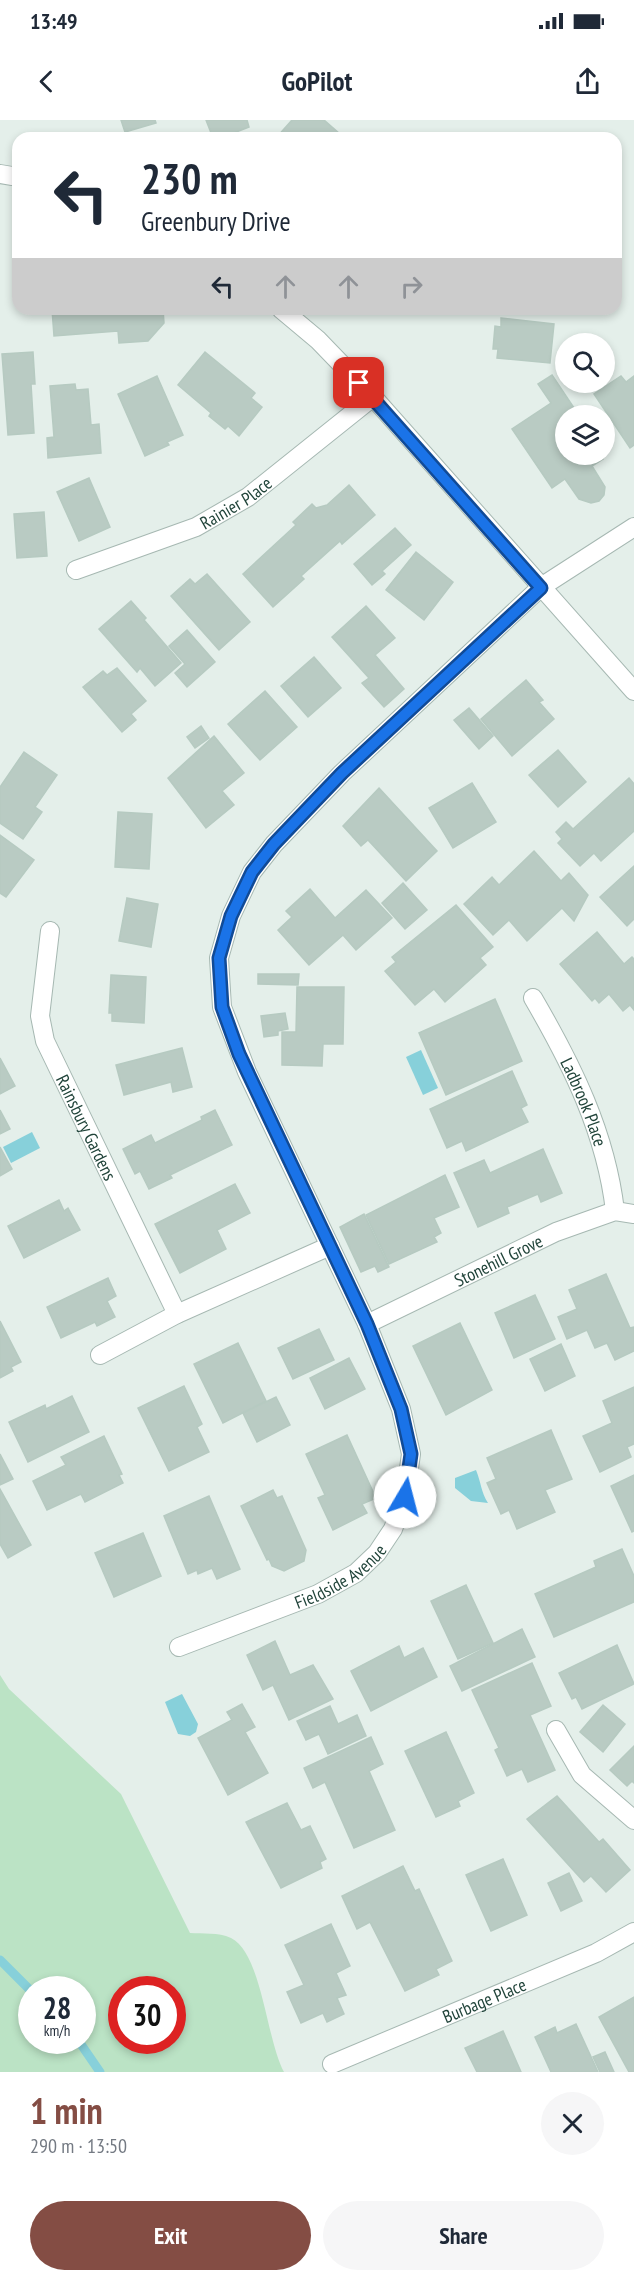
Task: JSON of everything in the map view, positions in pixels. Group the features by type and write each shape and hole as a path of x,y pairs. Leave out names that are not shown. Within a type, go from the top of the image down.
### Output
{"street":[{"path":"288,315 318,340 373,398 634,691"},
{"name":"Rainier Place","path":"75,570 196,527 248,497 373,398"},
{"name":"Fieldside Avenue","path":"178,1647 318,1594 356,1573 377,1552 393,1529 405,1497 411,1454 401,1409 367,1324 247,1072 222,1007 219,958 231,916 252,872 274,844 342,773 541,588 634,527"},
{"name":"Rainsbury Gardens","path":"50,931 40,1016 45,1041 177,1314"},
{"name":"Ladbrook Place","path":"533,998 559,1043 598,1132 607,1158 615,1211"},
{"name":"Stonehill Grove","path":"367,1324 556,1232 615,1211 634,1214"},
{"path":"100,1355 177,1314 330,1246"},
{"path":"556,1730 582,1775 634,1820"},
{"name":"Burbage Place","path":"332,2064 596,1953 634,1932"}],"green space":[{"path":"0,1675 9,1689 121,1794 190,1933 226,1936 241,1947 257,1978 272,2039 284,2072 0,2072"}],"water":[{"path":"421,1050 438,1088 423,1095 406,1057"},
{"path":"32,1132 40,1148 11,1163 3,1147"},
{"path":"476,1470 488,1503 471,1501 455,1488 455,1478"},
{"path":"182,1694 198,1724 196,1732 190,1736 178,1734 165,1702"}],"building":[{"path":"121,120 155,120 156,123 125,132"},
{"path":"206,120 247,120 249,127 236,132 211,132"},
{"path":"292,120 324,120 338,132 281,132"},
{"path":"52,315 163,315 164,323 148,341 119,343 118,331 54,336"},
{"path":"501,318 554,324 550,363 497,358 498,349 493,349 495,326 501,327"},
{"path":"33,352 35,384 31,384 34,433 8,435 2,354"},
{"path":"205,352 255,393 251,398 262,407 239,436 228,426 225,429 209,416 211,413 178,385"},
{"path":"552,375 555,380 555,393 564,393 572,405 555,405 555,465 594,465 592,466 605,487 604,495 599,501 591,503 579,499 565,479 552,488 512,429 551,403 538,384"},
{"path":"157,376 183,435 167,442 169,445 145,456 118,394"},
{"path":"621,376 626,382 634,376 634,445 630,448 615,426 615,405 601,405 594,394 615,393 615,380"},
{"path":"75,384 76,390 88,389 91,425 99,424 101,453 48,458 47,438 54,437 50,386"},
{"path":"89,478 110,527 79,541 57,492"},
{"path":"349,485 375,515 342,544 340,541 301,576 304,579 273,607 243,574 296,525 293,522 312,504 316,508 327,505"},
{"path":"44,512 47,556 17,558 14,514"},
{"path":"395,528 411,545 382,571 385,574 372,585 354,564"},
{"path":"416,552 453,582 424,620 386,590"},
{"path":"207,574 250,622 219,650 171,596 190,579 195,584"},
{"path":"131,601 146,618 144,620 181,663 155,686 140,668 137,672 99,629"},
{"path":"366,606 395,638 375,655 404,689 384,707 362,683 369,678 332,637"},
{"path":"187,630 215,662 187,687 175,673 185,664 169,646"},
{"path":"314,657 341,688 308,717 281,686"},
{"path":"117,668 146,701 131,714 136,720 122,732 83,687 103,671 107,675"},
{"path":"526,680 543,700 539,702 554,719 512,756 481,719"},
{"path":"265,691 297,727 260,760 228,724"},
{"path":"469,708 493,736 479,749 454,720"},
{"path":"201,726 209,738 195,748 187,737"},
{"path":"214,736 244,773 222,791 234,805 206,828 168,778"},
{"path":"558,750 586,782 558,807 529,775"},
{"path":"24,752 57,775 35,807 42,812 23,839 0,823 0,787"},
{"path":"629,778 634,784 634,831 601,861 594,853 580,866 558,843 562,839 556,832 566,822 573,829"},
{"path":"472,783 496,822 453,848 429,808"},
{"path":"379,788 437,851 406,881 368,840 361,846 343,826"},
{"path":"118,812 152,814 149,869 115,867"},
{"path":"0,835 34,860 6,897 0,893"},
{"path":"534,851 561,881 569,873 588,895 574,921 562,908 527,941 509,920 493,935 464,904 492,877 499,885"},
{"path":"634,866 634,919 627,926 600,897"},
{"path":"403,883 427,910 405,929 382,903"},
{"path":"310,889 335,918 366,890 392,918 356,950 343,935 309,965 278,930 292,917 286,911"},
{"path":"127,898 158,904 151,947 119,941"},
{"path":"456,905 493,947 480,958 486,965 445,1002 434,989 415,1005 385,971 396,962 392,957"},
{"path":"597,932 624,964 632,957 634,959 634,1010 630,1005 623,1011 609,994 599,1003 595,998 592,1001 560,964"},
{"path":"258,974 299,974 298,985 258,984"},
{"path":"111,975 146,977 144,1023 112,1021 112,1013 109,1013"},
{"path":"297,987 344,987 343,1044 323,1044 322,1066 282,1065 282,1032 296,1032"},
{"path":"495,999 522,1061 446,1095 419,1033"},
{"path":"285,1013 288,1029 278,1031 278,1035 264,1037 261,1016"},
{"path":"182,1048 192,1087 173,1092 171,1082 124,1095 116,1065"},
{"path":"0,1058 15,1086 0,1094"},
{"path":"512,1071 527,1105 521,1108 528,1122 466,1151 462,1141 447,1148 430,1109"},
{"path":"0,1110 10,1129 0,1134"},
{"path":"215,1110 232,1145 170,1175 172,1178 149,1189 140,1171 135,1174 123,1149 151,1135 155,1143 202,1120 201,1117"},
{"path":"0,1147 12,1169 0,1176"},
{"path":"543,1149 562,1193 541,1202 538,1194 507,1207 509,1213 478,1227 454,1173 484,1160 490,1173"},
{"path":"445,1175 459,1207 434,1218 441,1233 434,1237 437,1242 389,1264 366,1215"},
{"path":"235,1184 250,1213 217,1230 226,1249 180,1273 155,1224"},
{"path":"59,1200 64,1211 68,1208 80,1230 24,1258 8,1226"},
{"path":"364,1214 389,1267 378,1272 375,1266 361,1272 340,1227"},
{"path":"606,1274 630,1328 634,1327 634,1351 615,1360 607,1343 595,1348 587,1330 567,1339 558,1317 577,1309 569,1290"},
{"path":"108,1278 116,1296 107,1301 115,1317 97,1326 95,1322 61,1338 47,1307"},
{"path":"535,1295 555,1339 514,1358 495,1313"},
{"path":"0,1321 21,1362 11,1367 13,1371 0,1378"},
{"path":"460,1323 492,1390 446,1415 413,1346"},
{"path":"319,1329 334,1360 293,1379 278,1348"},
{"path":"238,1343 266,1401 223,1423 194,1364"},
{"path":"561,1344 575,1376 545,1391 530,1359"},
{"path":"349,1358 365,1389 325,1409 310,1378"},
{"path":"184,1386 202,1424 197,1427 209,1452 169,1471 138,1408"},
{"path":"634,1387 634,1444 627,1447 631,1457 600,1472 583,1436 612,1423 603,1401"},
{"path":"72,1396 89,1432 28,1462 9,1422 45,1405 46,1409"},
{"path":"276,1397 290,1425 257,1442 243,1413"},
{"path":"551,1430 572,1479 545,1490 555,1512 517,1529 509,1510 501,1514 487,1483 496,1479 487,1458"},
{"path":"347,1435 376,1498 362,1504 367,1513 333,1530 318,1498 325,1495 306,1454"},
{"path":"104,1436 122,1474 119,1475 123,1483 85,1502 81,1494 47,1510 33,1481 66,1465 61,1457"},
{"path":"0,1454 13,1479 0,1485"},
{"path":"634,1475 634,1531 632,1532 611,1486"},
{"path":"0,1489 31,1545 8,1558 0,1544"},
{"path":"273,1490 277,1498 282,1496 306,1550 304,1561 284,1571 272,1566 269,1559 267,1560 241,1506"},
{"path":"209,1496 240,1569 217,1579 212,1568 198,1574 197,1570 188,1574 164,1516"},
{"path":"143,1533 161,1576 114,1597 95,1553"},
{"path":"622,1549 634,1576 634,1602 554,1637 535,1594 596,1567 594,1561"},
{"path":"466,1585 493,1643 458,1659 431,1601"},
{"path":"522,1629 535,1657 462,1691 450,1666"},
{"path":"275,1641 290,1675 313,1665 333,1699 289,1720 273,1685 263,1690 247,1655"},
{"path":"617,1645 634,1684 582,1709 576,1697 572,1699 559,1673"},
{"path":"399,1646 404,1658 423,1648 437,1677 371,1711 351,1671"},
{"path":"532,1663 551,1706 530,1715 555,1770 528,1782 522,1769 507,1776 495,1750 499,1748 472,1690"},
{"path":"242,1704 255,1727 245,1732 268,1773 228,1795 198,1738 232,1720 227,1712"},
{"path":"603,1705 625,1724 603,1752 580,1732"},
{"path":"330,1706 338,1724 357,1715 366,1736 328,1754 319,1734 306,1740 297,1721"},
{"path":"446,1732 474,1793 458,1801 460,1806 436,1817 405,1751"},
{"path":"371,1737 383,1764 369,1771 395,1830 354,1848 325,1782 313,1788 304,1768"},
{"path":"634,1746 634,1783 632,1781 627,1786 610,1770"},
{"path":"557,1796 599,1842 603,1839 630,1870 606,1892 591,1876 584,1882 527,1819"},
{"path":"287,1803 301,1830 310,1826 326,1859 320,1862 322,1868 281,1888 246,1822"},
{"path":"503,1859 527,1915 491,1931 466,1875"},
{"path":"403,1866 415,1891 419,1889 452,1961 436,1969 439,1975 405,1991 370,1922 357,1929 342,1896"},
{"path":"569,1873 582,1901 561,1911 548,1883"},
{"path":"331,1924 350,1966 336,1973 346,1995 337,1998 344,2014 327,2022 323,2013 301,2023 287,1992 304,1985 285,1945"},
{"path":"634,1997 634,2072 629,2072 599,2017"},
{"path":"576,2024 598,2072 551,2072 535,2037 555,2027 557,2033"},
{"path":"503,2031 521,2072 477,2072 465,2048"},
{"path":"605,2052 614,2072 600,2072 593,2057"}],"waterway":[{"path":"0,1960 18,1978"},
{"path":"88,2054 100,2072"}],"route":[{"path":"359,383 541,588 342,773 274,844 252,872 231,916 219,958 222,1007 239,1054 367,1324 401,1409 411,1454 405,1497"}]}
